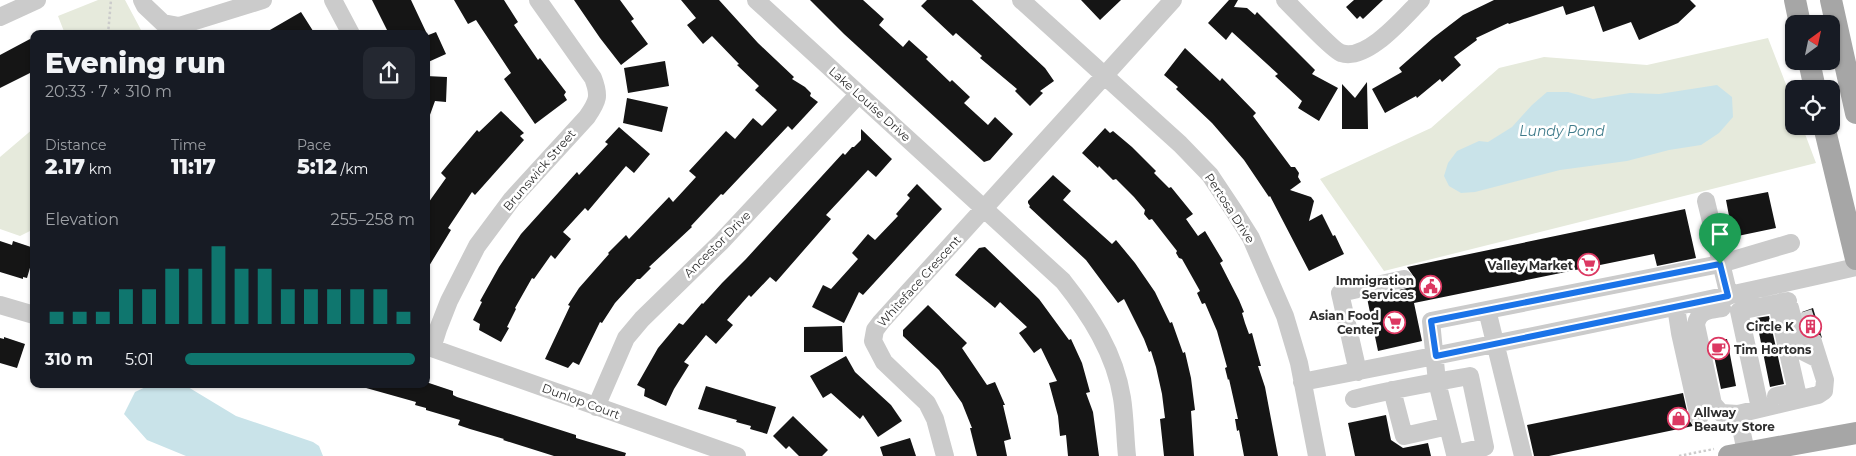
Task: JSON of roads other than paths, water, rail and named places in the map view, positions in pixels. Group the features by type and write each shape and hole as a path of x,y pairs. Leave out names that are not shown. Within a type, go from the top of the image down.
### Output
{"main road":[{"path":"1795,0 1798,15"},
{"path":"1831,0 1856,113"},
{"path":"1826,135 1856,259"},
{"path":"1731,452 1856,433"}],"street":[{"path":"0,17 37,0"},
{"path":"142,0 145,6 152,10 163,23 179,26 264,0"},
{"path":"332,0 349,30"},
{"name":"Brunswick Street","path":"430,345 449,301 478,246 512,199 587,117 595,105 599,92 593,78 538,0"},
{"name":"Lake Louise Drive","path":"756,0 984,208"},
{"name":"Pertosa Drive","path":"1021,0 1180,144 1210,174 1251,238 1285,316 1299,363 1317,456"},
{"name":"Whiteface Crescent","path":"945,456 935,419 927,403 884,362 873,341 875,330 1173,0"},
{"path":"1285,0 1339,53 1353,55 1367,49 1421,0"},
{"name":"Ancestor Drive","path":"596,407 626,338 642,318 721,242 859,94"},
{"path":"1706,201 1728,296"},
{"path":"984,208 1063,281 1081,303 1098,330 1112,362 1122,397 1126,456"},
{"path":"1354,399 1392,390 1437,382 1470,376 1485,447 1455,454 1437,382 1436,356 1431,321 1720,264 1791,243"},
{"path":"1760,404 1739,311 1856,267"},
{"path":"1358,372 1340,293 1404,279"},
{"path":"1302,382 1728,296 1786,293"},
{"path":"1786,293 1803,312"},
{"path":"1760,404 1822,394 1826,385 1786,293"},
{"path":"1786,293 1792,371 1797,392 1760,404 1738,414 1721,413 1713,404 1696,325 1697,319 1700,314 1706,311 1786,293"},
{"path":"0,305 30,314"},
{"path":"1676,307 1699,418"},
{"path":"1487,310 1523,456"},
{"name":"Dunlop Court","path":"430,347 737,456"},
{"path":"1792,371 1810,350"},
{"path":"1392,390 1404,436 1448,426"},
{"path":"1731,452 1738,414"}],"water":[{"name":"Lundy Pond","path":"1717,85 1732,97 1733,117 1719,133 1701,145 1669,150 1627,161 1560,170 1475,192 1461,193 1449,186 1444,176 1448,163 1457,151 1479,141 1488,142 1512,127 1547,92 1568,92 1593,99 1630,93 1659,94"},
{"path":"144,388 190,388 236,416 313,442 319,446 323,456 186,456 147,440 124,414 135,392"}],"tunnel":[{"path":"1803,312 1813,342"}],"place":[{"name":"Valley Market","path":"1589,265"},
{"name":"Immigration Services","path":"1430,287"},
{"name":"Asian Food Center","path":"1395,322"},
{"name":"Circle K","path":"1810,326"},
{"name":"Tim Hortons","path":"1718,349"},
{"name":"Allway Beauty Store","path":"1678,419"}]}
